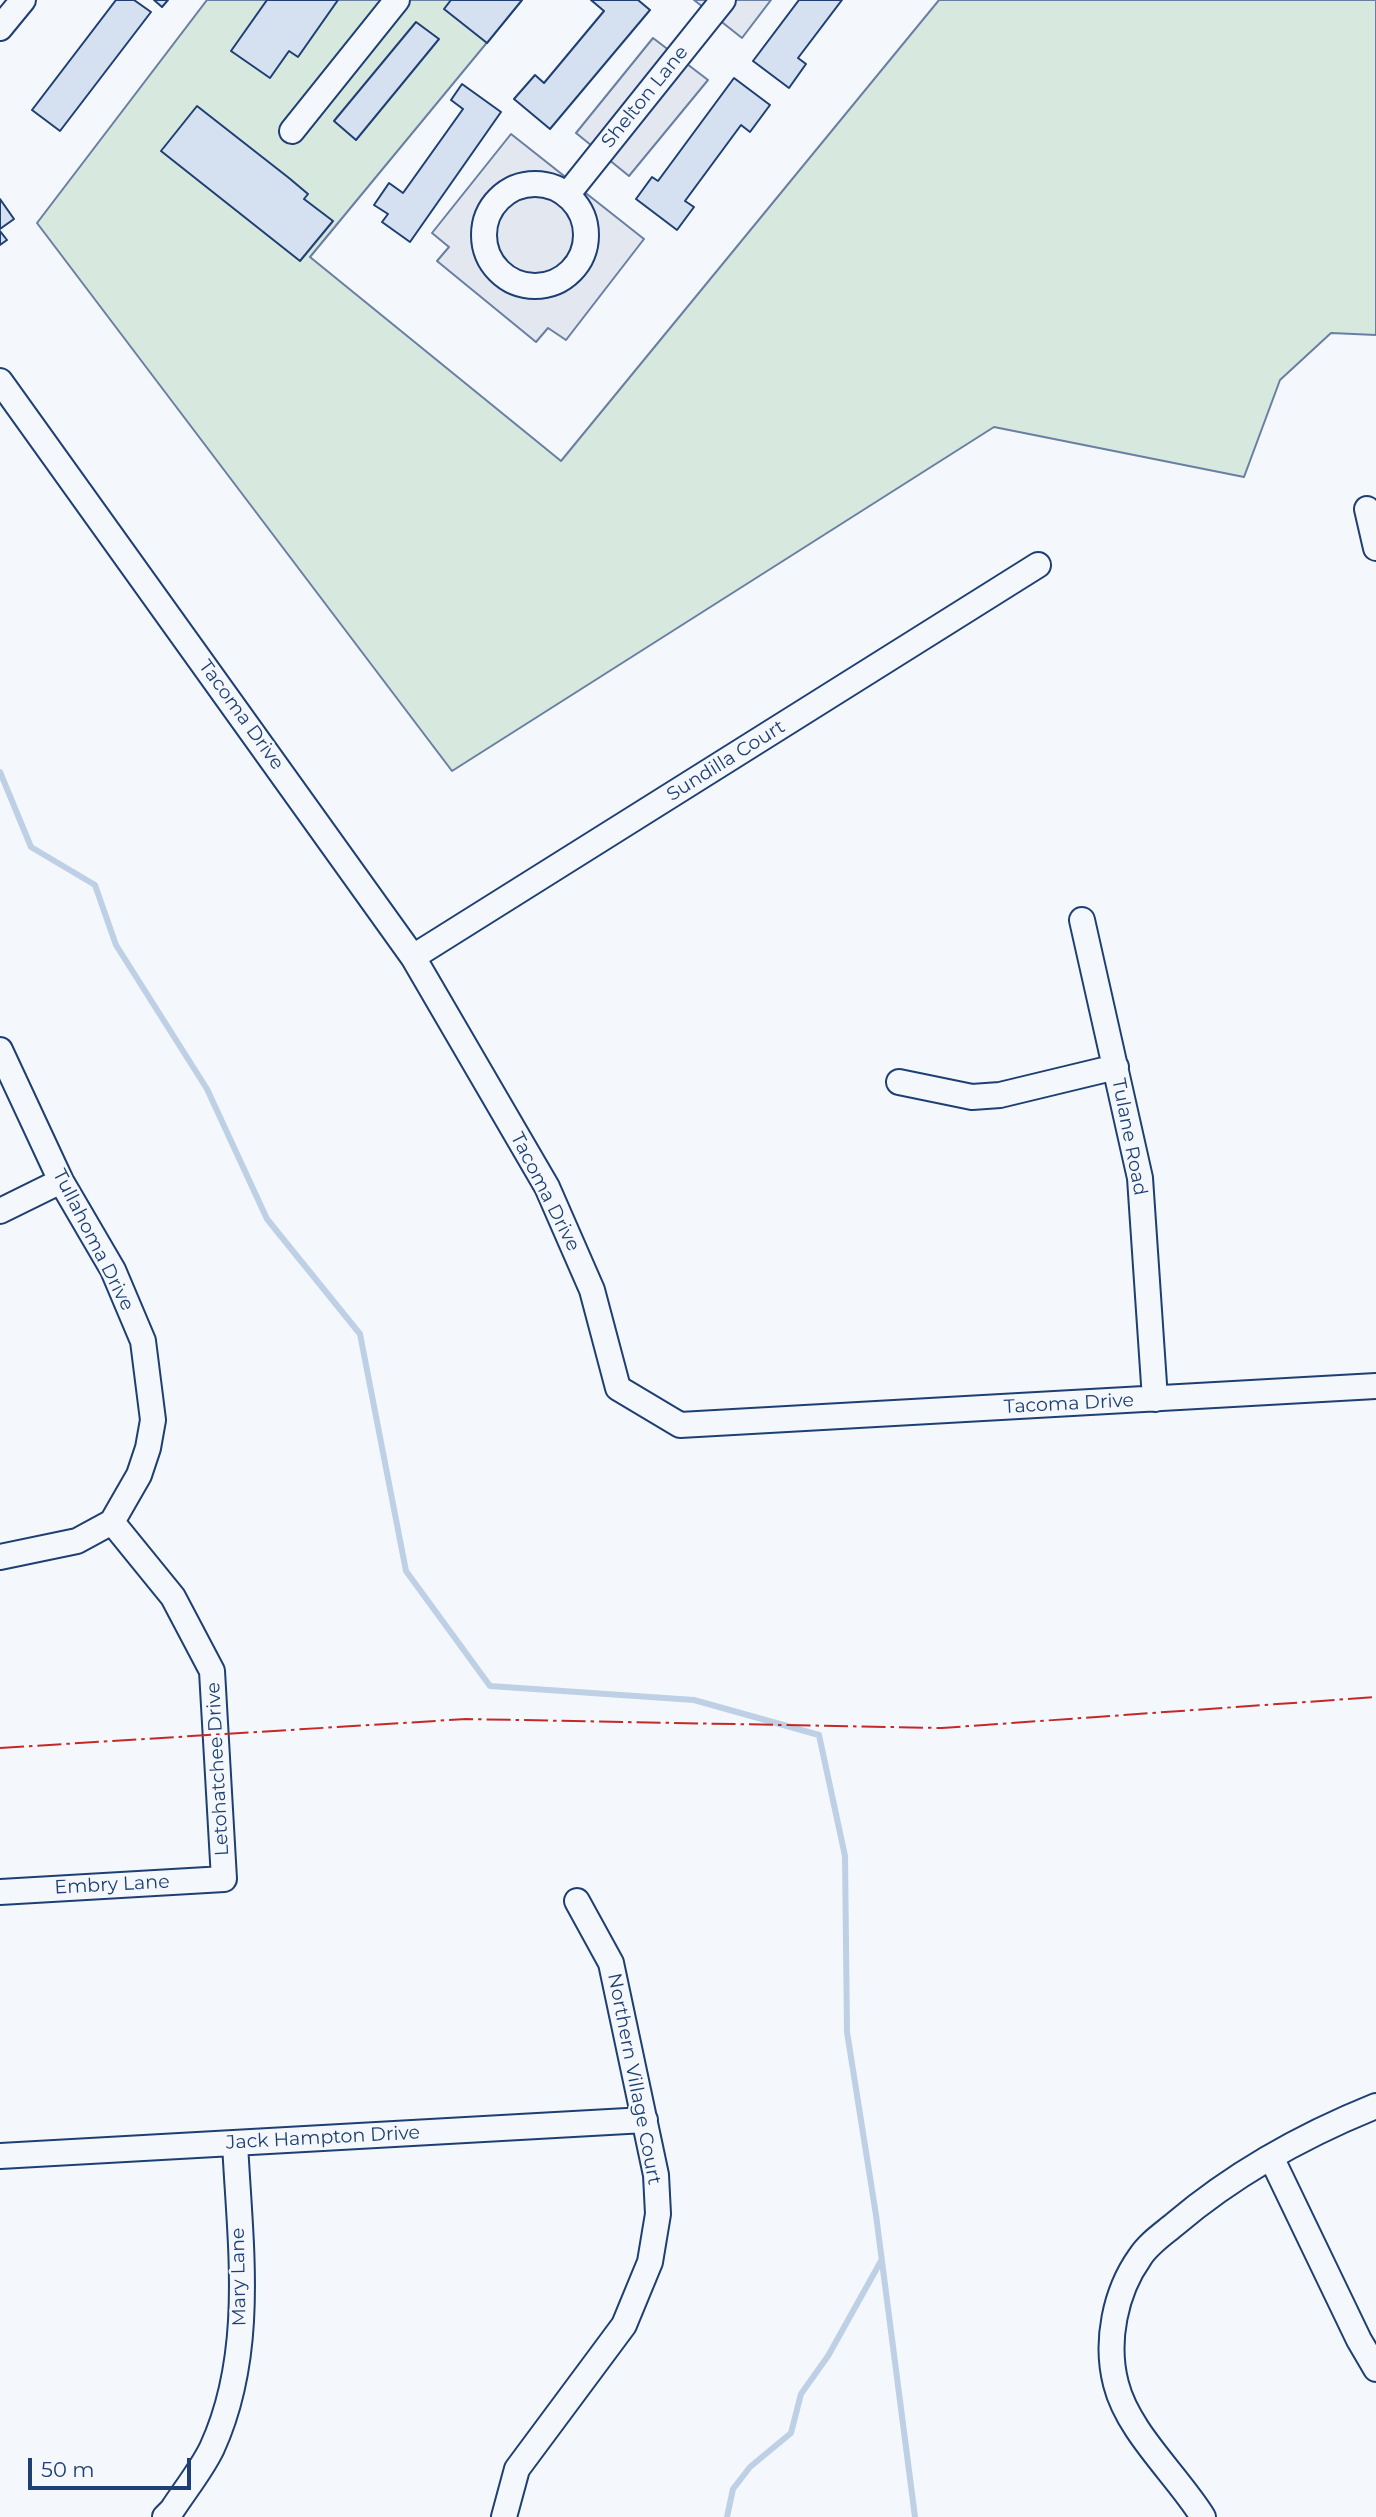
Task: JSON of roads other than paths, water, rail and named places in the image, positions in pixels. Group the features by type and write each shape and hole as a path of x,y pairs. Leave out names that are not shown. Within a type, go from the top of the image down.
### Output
{"street":[{"path":"0,28 23,0"},
{"path":"292,131 397,0"},
{"name":"Shelton Lane","path":"567,195 723,0"},
{"path":"534,183 552,186 567,195 578,207 585,222 583,254 574,268 562,279 538,285 514,282 501,274 489,260 484,243 484,226 490,209 502,195 517,187 534,183"},
{"name":"Tacoma Drive","path":"0,381 413,957 547,1187 593,1290 618,1388 680,1425 1376,1386"},
{"path":"1367,509 1376,548"},
{"name":"Sundilla Court","path":"413,957 1038,565"},
{"name":"Tulane Road","path":"1082,920 1140,1178 1154,1399"},
{"name":"Tullahoma Drive","path":"0,1050 61,1181 113,1270 143,1341 153,1420 139,1475 112,1522"},
{"path":"899,1082 972,1097 991,1096 1116,1067"},
{"path":"0,1211 61,1181"},
{"path":"0,1557 77,1541 112,1522"},
{"name":"Letohatchee Drive","path":"112,1522 173,1597 212,1671 224,1879"},
{"name":"Embry Lane","path":"0,1892 224,1879"},
{"name":"Northern Village Court","path":"504,2517 517,2469 624,2325 650,2262 658,2214 656,2175 611,1963 577,1901"},
{"path":"1203,2517 1126,2410 1116,2384 1113,2360 1114,2316 1129,2275 1141,2255 1203,2200 1271,2157 1338,2122 1376,2106"},
{"name":"Jack Hampton Drive","path":"0,2156 645,2120"},
{"name":"Mary Lane","path":"164,2517 172,2510 212,2448 235,2378 243,2302 235,2143"},
{"path":"1271,2157 1376,2370"}],"waterway":[{"path":"0,772 31,847 95,885 116,945 207,1089 267,1219 360,1334 406,1571 490,1686 694,1700 819,1735 845,1856 847,2032 876,2215 915,2517"},
{"path":"727,2517 733,2489 750,2467 791,2433 801,2394 828,2356 881,2261"}]}
